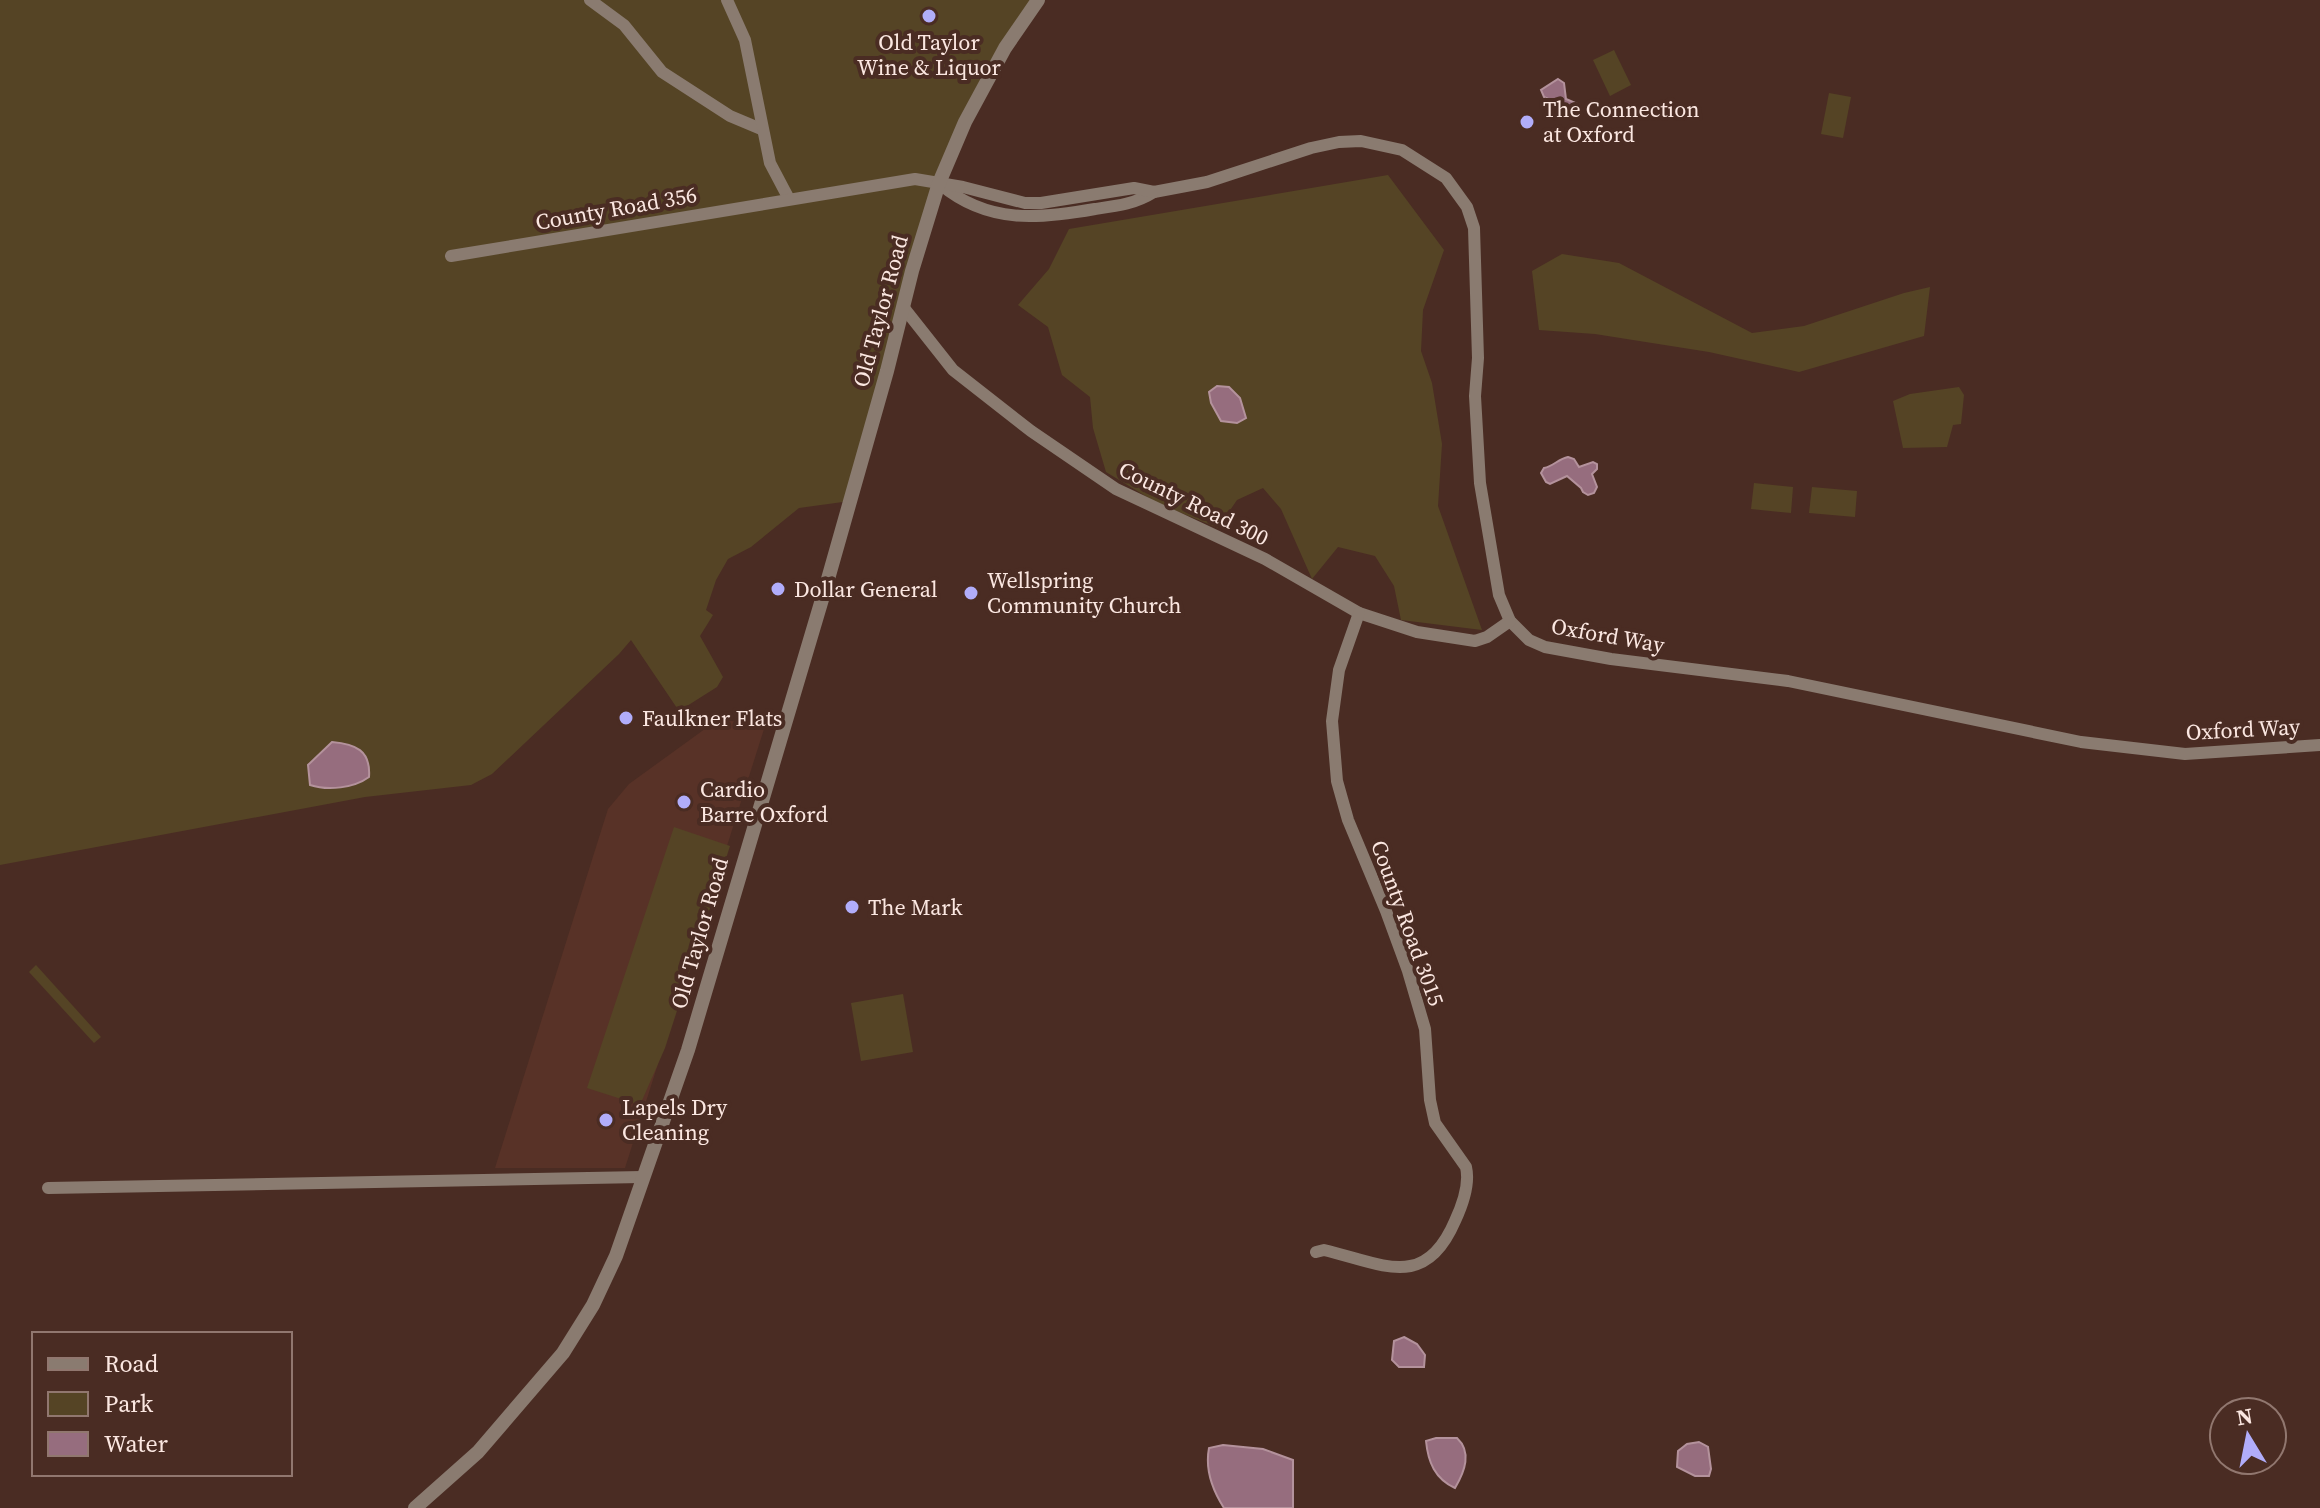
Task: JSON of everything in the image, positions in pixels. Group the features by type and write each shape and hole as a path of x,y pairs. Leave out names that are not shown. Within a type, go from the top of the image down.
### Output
{"street":[{"path":"590,0 624,25 662,72 730,116 761,129"},
{"path":"727,0 745,40 770,163 789,199"},
{"name":"Old Taylor Road","path":"415,1508 478,1452 563,1353 593,1305 616,1256 688,1050 826,586 939,183 965,122 1005,48 1038,0"},
{"path":"939,183 1025,203 1060,201 1134,188 1154,192 1207,182 1311,148 1361,141 1402,150 1446,178 1467,207 1474,228 1478,358 1476,443 1495,579 1510,621"},
{"name":"County Road 356","path":"451,256 915,179 939,183"},
{"name":"County Road 300","path":"904,308 953,370 1031,431 1116,489 1265,559 1359,613 1417,632 1475,641 1487,637 1510,621"},
{"name":"County Road 3015","path":"1316,1252 1324,1250 1390,1267 1423,1264 1438,1253 1449,1236 1468,1175 1466,1167 1435,1123 1430,1100 1425,1029 1400,947 1348,820 1337,781 1332,721 1339,670 1359,613"},
{"name":"Oxford Way","path":"1510,621 1519,633 1545,647 1611,659 1788,681 2081,742 2185,754 2320,745"},
{"path":"48,1188 642,1177"}],"shaded area":[{"path":"720,718 764,729 625,1168 495,1168 608,809 629,784"}],"green space":[{"path":"0,0 1038,0 939,183 850,501 799,508 751,547 728,559 716,580 706,610 713,615 700,636 723,677 717,687 679,711 631,640 492,774 471,785 365,797 0,865"},
{"path":"1614,50 1631,85 1610,96 1593,60"},
{"path":"1829,93 1851,97 1843,138 1821,134"},
{"path":"1388,175 1444,250 1423,310 1421,351 1432,383 1442,444 1438,506 1482,630 1401,620 1394,586 1375,556 1338,547 1312,579 1281,509 1263,488 1237,500 1218,528 1157,503 1106,472 1093,428 1090,397 1062,375 1048,327 1018,305 1049,269 1069,229"},
{"path":"1562,254 1619,263 1752,333 1804,326 1930,287 1924,336 1799,372 1709,352 1595,334 1539,330 1532,271"},
{"path":"1959,387 1964,395 1961,424 1953,425 1947,447 1903,448 1893,401 1910,394"},
{"path":"1754,483 1793,487 1791,513 1751,509"},
{"path":"1812,487 1857,491 1855,517 1809,513"},
{"path":"674,827 730,846 665,1048 640,1105 587,1088"},
{"path":"36,965 101,1037 94,1043 29,972"},
{"path":"903,994 913,1052 861,1061 851,1003"}],"water":[{"path":"1558,79 1564,83 1566,99 1580,105 1581,111 1578,113 1566,110 1557,112 1551,100 1544,97 1541,90"},
{"path":"1217,386 1229,387 1240,398 1246,418 1237,423 1221,421 1209,392"},
{"path":"1568,457 1574,459 1579,467 1593,462 1597,464 1592,474 1597,487 1594,493 1588,495 1583,492 1567,476 1550,484 1546,482 1541,473 1544,468"},
{"path":"332,742 360,750 367,760 369,777 341,787 310,785 308,765"},
{"path":"1404,1337 1417,1344 1425,1355 1424,1367 1399,1367 1392,1360 1394,1341"},
{"path":"1457,1438 1462,1443 1466,1455 1464,1468 1455,1488 1442,1480 1431,1463 1426,1441"},
{"path":"1699,1442 1708,1447 1709,1476 1695,1476 1677,1467 1678,1451 1687,1444"},
{"path":"1223,1445 1263,1449 1293,1460 1293,1508 1224,1508 1213,1487 1208,1464 1209,1448"}],"place":[{"name":"Old Taylor Wine & Liquor","path":"929,16"},
{"name":"The Connection at Oxford","path":"1527,122"},
{"name":"Dollar General","path":"778,589"},
{"name":"Wellspring Community Church","path":"971,593"},
{"name":"Faulkner Flats","path":"626,718"},
{"name":"Cardio Barre Oxford","path":"684,802"},
{"name":"The Mark","path":"852,907"},
{"name":"Lapels Dry Cleaning","path":"606,1120"}]}
